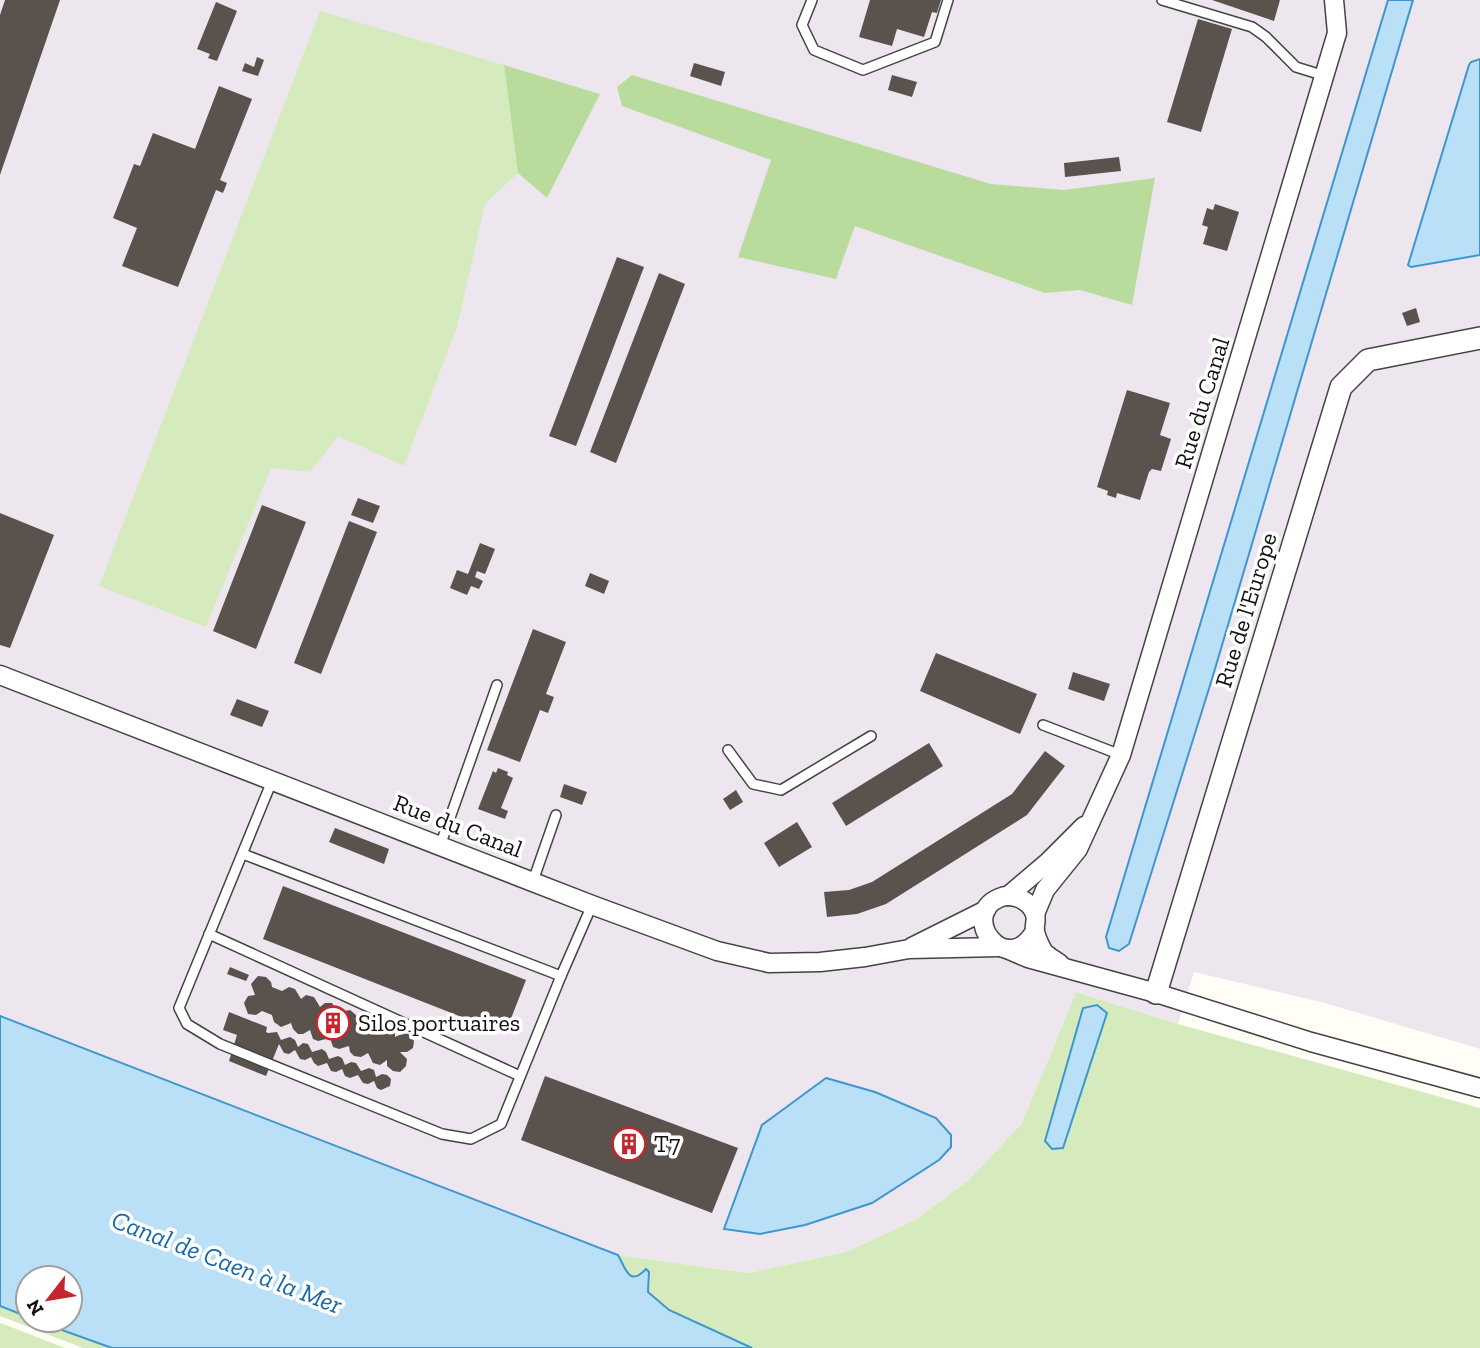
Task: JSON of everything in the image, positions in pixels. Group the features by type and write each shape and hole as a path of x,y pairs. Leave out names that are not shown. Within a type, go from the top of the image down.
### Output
{"street":[{"name":"Rue du Canal","path":"1035,923 1045,890 1078,849 1121,755 1325,76 1337,33 1335,0"},
{"name":"Rue de l'Europe","path":"1156,993 1341,387 1368,360 1480,338"},
{"name":"Rue du Canal","path":"0,675 272,782 717,951 769,962 820,962 909,949 1003,948"},
{"name":"Rue du Canal","path":"909,949 1007,896 1048,862 1093,816"},
{"path":"1007,896 1024,900 1044,951 1063,967"},
{"path":"986,909 986,935 1003,948 1028,958 1156,993 1311,1042 1480,1088"},
{"path":"1003,948 1024,945 1035,923"}],"lane":[{"path":"812,0 802,26 814,50 863,70 935,42 948,0"},
{"path":"1161,0 1252,27 1296,67 1325,76"},
{"path":"440,846 497,685"},
{"path":"1043,725 1121,755"},
{"path":"728,750 752,785 780,790 871,736"},
{"path":"272,782 179,1008 187,1024 220,1044 442,1134 471,1139 501,1124 592,905"},
{"path":"533,881 556,815"},
{"path":"243,854 561,975"},
{"path":"209,934 520,1076"}],"shaded area":[{"path":"0,0 1480,0 1480,1049 1325,1003 1194,972 1178,1024 1076,992 1022,1123 969,1180 915,1220 846,1252 748,1273 618,1255 0,1016"}],"green space":[{"path":"320,11 504,65 518,173 485,204 457,327 404,466 338,436 310,472 271,468 206,627 99,586"},
{"path":"504,65 600,94 547,198 518,173"},
{"path":"632,75 991,184 1064,190 1155,178 1132,305 1080,290 1045,293 855,226 836,279 738,257 771,160 622,106 617,87"},
{"path":"1076,992 1178,1024 1480,1108 1480,1348 752,1348 669,1310 648,1292 650,1278 632,1275 624,1267 618,1255 748,1273 846,1252 915,1220 969,1180 1022,1123"},
{"path":"0,1306 14,1312 14,1321 0,1316"},
{"path":"0,1323 14,1328 14,1334 29,1334 65,1348 0,1348"},
{"path":"47,1334 73,1334 112,1348 83,1348"}],"water":[{"path":"1388,0 1413,0 1212,679 1129,944 1119,951 1109,948 1106,937"},
{"path":"1480,59 1480,255 1411,267 1408,265 1469,65"},
{"path":"1097,1005 1107,1013 1063,1148 1052,1149 1045,1141 1083,1008"},
{"name":"Canal de Caen à la Mer","path":"0,1016 618,1255 632,1276 646,1269 649,1272 648,1292 669,1310 752,1348 112,1348 73,1334 84,1334 84,1264 14,1264 14,1312 0,1306"},
{"path":"826,1078 875,1092 936,1118 951,1135 951,1147 939,1160 872,1203 805,1225 760,1234 724,1229 762,1125"}],"building":[{"path":"5,0 60,0 0,175 0,15"},
{"path":"870,0 941,0 937,13 932,12 924,37 897,29 892,46 859,37"},
{"path":"1212,0 1280,0 1274,21"},
{"path":"216,2 237,11 217,61 208,58 210,54 197,49"},
{"path":"1198,19 1232,29 1201,132 1167,122"},
{"path":"257,57 264,60 258,76 242,71 245,63 254,67"},
{"path":"694,63 725,72 721,86 690,76"},
{"path":"892,75 917,82 912,97 888,90"},
{"path":"219,86 252,99 220,180 227,183 223,193 216,190 178,287 122,266 137,228 113,218 134,164 140,166 153,133 195,149"},
{"path":"1119,157 1121,171 1065,177 1064,163"},
{"path":"1215,204 1239,212 1227,251 1203,244 1208,227 1202,225 1207,208 1213,210"},
{"path":"617,257 644,267 576,446 549,436"},
{"path":"659,273 685,284 616,463 590,452"},
{"path":"1416,308 1420,322 1407,326 1402,313"},
{"path":"1127,390 1170,403 1160,435 1171,439 1161,471 1152,469 1149,472 1140,500 1117,493 1116,498 1097,487"},
{"path":"358,498 380,506 373,523 351,515"},
{"path":"262,505 306,522 256,649 213,631"},
{"path":"0,513 54,535 10,648 0,645"},
{"path":"349,521 377,532 321,674 294,663"},
{"path":"480,543 495,549 485,574 477,571 475,577 483,581 479,589 471,586 467,595 450,588 457,570 468,574"},
{"path":"590,573 609,581 604,594 585,586"},
{"path":"533,629 566,642 546,694 554,697 548,713 540,710 520,762 487,750"},
{"path":"936,653 1037,694 1020,734 920,691"},
{"path":"1073,672 1110,684 1104,701 1068,689"},
{"path":"237,699 269,711 262,727 230,715"},
{"path":"929,743 943,766 846,826 832,803"},
{"path":"1045,751 1065,766 1027,815 886,904 857,914 827,917 824,892 849,890 872,882 1012,794"},
{"path":"498,768 508,772 507,775 513,778 501,808 508,811 505,819 478,809 493,771 496,773"},
{"path":"564,784 587,792 582,805 560,797"},
{"path":"736,790 743,802 730,810 723,799"},
{"path":"797,822 812,847 779,867 764,843"},
{"path":"335,828 389,849 384,864 329,842"},
{"path":"283,886 526,980 505,1034 263,939"},
{"path":"230,967 249,975 246,981 227,974"},
{"name":"Silos portuaires","path":"258,976 266,977 272,987 282,991 289,987 295,989 301,999 306,995 314,997 320,1007 325,1003 332,1003 339,1014 350,1010 356,1015 358,1022 363,1018 371,1019 376,1029 383,1025 390,1027 395,1032 395,1037 404,1033 411,1035 413,1048 400,1052 407,1059 406,1066 400,1072 393,1071 387,1066 387,1060 380,1065 373,1063 368,1053 361,1057 354,1056 349,1046 339,1049 333,1047 330,1038 318,1041 313,1039 310,1030 298,1034 291,1023 281,1027 274,1022 272,1015 262,1011 256,1015 248,1014 244,1003 248,996 255,995 251,984"},
{"name":"Silos portuaires","path":"229,1012 267,1027 268,1033 277,1032 281,1040 290,1037 298,1047 303,1043 308,1044 312,1052 322,1049 329,1059 338,1056 345,1065 356,1063 361,1071 369,1068 374,1070 376,1077 387,1075 391,1079 390,1086 381,1090 374,1081 363,1083 358,1075 350,1078 345,1076 342,1069 331,1071 327,1063 318,1066 311,1057 300,1059 295,1050 289,1054 284,1053 279,1044 266,1076 229,1061 237,1035 223,1030"},
{"name":"T7","path":"545,1076 738,1148 712,1213 521,1140"}],"place":[{"name":"Silos portuaires","path":"333,1023"},
{"name":"T7","path":"629,1144"}]}
